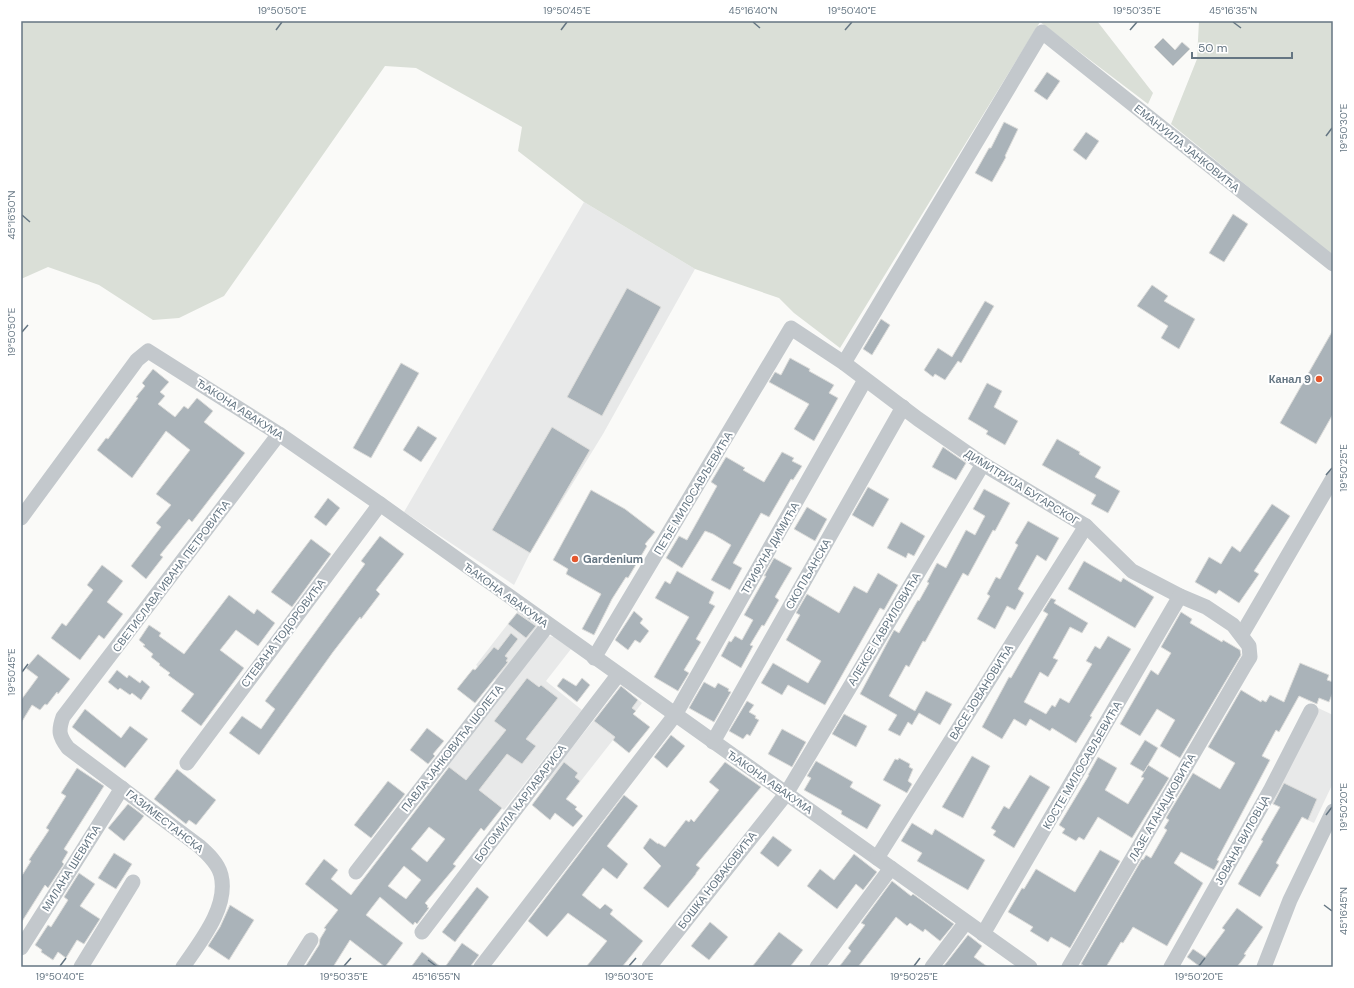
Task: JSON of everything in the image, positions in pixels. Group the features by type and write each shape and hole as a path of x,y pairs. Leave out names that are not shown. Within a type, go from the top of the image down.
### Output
{"street":[{"name":"ЕМАНУИЛА ЈАНКОВИЋА","path":"844,363 1042,32 1333,264"},
{"name":"ДИМИТРИЈА БУГАРСКОГ","path":"791,328 844,363 865,380 983,464 1086,526 1132,571 1180,596 1206,607 1233,625 1245,640"},
{"name":"ПЕЂЕ МИЛОСАВЉЕВИЋА","path":"594,658 791,328"},
{"name":"ЂАКОНА АВАКУМА","path":"21,518 137,360 148,350 278,434 380,504 594,658 984,934 1014,962 1030,967"},
{"name":"ТРИФУНА ДИМИЋА","path":"481,967 675,715 865,380"},
{"name":"СКОПЉАНСКА","path":"713,742 903,407"},
{"name":"СВЕТИСЛАВА ИВАНА ПЕТРОВИЋА","path":"63,717 278,434"},
{"name":"АЛЕКСЕ ГАВРИЛОВИЋА","path":"786,794 983,464"},
{"path":"1245,640 1333,478"},
{"name":"СТЕВАНА ТОДОРОВИЋА","path":"187,763 380,504"},
{"name":"ВАСЕ ЈОВАНОВИЋА","path":"877,858 1086,526"},
{"name":"КОСТЕ МИЛОСАВЉЕВИЋА","path":"984,934 1180,596"},
{"name":"ПАВЛА ЈАНКОВИЋА ШОЛЕТА","path":"356,872 548,625"},
{"name":"ЛАЗЕ АТАНАЦКОВИЋА","path":"1069,967 1250,657 1245,640"},
{"name":"БОГОМИЛА КАРЛАВАРИСА","path":"422,932 618,675"},
{"name":"ЈОВАНА ВИЛОВЦА","path":"1172,967 1311,711"},
{"name":"ГАЗИМЕСТАНСКА","path":"63,717 59,728 61,740 68,748 190,839 211,858 221,874 222,892 213,922 183,967"},
{"name":"МИЛАНА ШЕВИЋА","path":"21,948 122,788"},
{"name":"БОШКА НОВАКОВИЋА","path":"649,967 786,794"},
{"path":"1264,967 1290,900 1333,811"},
{"path":"817,967 891,868"},
{"path":"81,967 133,882"},
{"path":"932,967 966,922"},
{"path":"294,967 311,940"}],"shaded area":[{"path":"21,21 1097,21 1153,93 1148,104 1040,22 840,348 794,313 779,298 695,269 584,202 518,151 522,127 416,68 385,66 224,296 179,318 153,320 99,285 48,267 21,279"},
{"path":"1199,21 1333,21 1333,256 1171,124 1197,59"},
{"path":"584,202 695,269 603,434 530,553 514,585 404,512"},
{"path":"518,611 539,627 497,681 476,665"},
{"path":"548,636 554,637 571,649 546,681 582,710 504,810 446,765"},
{"path":"621,686 642,703 569,796 547,779"},
{"path":"1316,707 1333,715 1333,783 1314,823 1271,803"}],"building":[{"path":"1163,38 1175,50 1182,42 1190,49 1173,66 1154,47"},
{"path":"1047,72 1060,81 1047,100 1034,91"},
{"path":"1004,122 1018,129 1005,156 1006,157 992,182 975,173 989,148 991,148"},
{"path":"1086,132 1099,141 1086,160 1073,150"},
{"path":"1233,214 1248,224 1224,262 1209,253"},
{"path":"1152,285 1168,296 1164,301 1195,319 1179,349 1161,338 1168,326 1137,306"},
{"path":"627,288 661,307 602,416 567,397"},
{"path":"985,301 994,306 961,363 958,361 945,380 935,374 933,377 924,370 938,348 952,357"},
{"path":"881,319 890,325 872,355 863,349"},
{"name":"Канал 9","path":"1333,330 1333,414 1316,444 1280,423"},
{"path":"790,358 834,385 829,393 838,398 814,441 794,429 809,404 769,382 775,372 781,375"},
{"path":"401,363 419,373 371,458 353,448"},
{"path":"153,369 169,382 160,392 165,396 158,404 175,417 184,406 188,409 197,398 213,411 204,422 245,453 192,522 189,519 160,555 163,557 146,579 131,566 161,527 156,523 171,505 156,494 190,450 166,431 132,478 97,450 106,438 108,439 138,398 136,397 145,386 142,383"},
{"path":"987,383 1002,391 994,407 1018,421 1005,445 986,434 988,431 968,419"},
{"path":"418,426 437,438 421,462 403,450"},
{"path":"552,427 590,450 530,553 492,530"},
{"path":"1057,439 1080,452 1079,454 1101,467 1095,477 1120,491 1108,513 1091,504 1096,495 1042,465"},
{"path":"943,447 966,463 956,480 932,467"},
{"path":"782,452 794,458 792,461 802,466 793,480 791,479 769,517 761,513 733,563 742,568 730,590 711,580 731,545 713,534 705,531 682,568 666,558 679,536 687,540 717,486 711,482 726,457 745,468 743,470 764,482"},
{"path":"868,487 889,499 873,527 852,515"},
{"path":"984,489 1010,503 995,531 993,530 968,576 963,573 925,642 923,641 909,667 906,665 889,696 915,711 926,691 952,704 940,725 919,713 912,725 908,722 900,736 888,730 897,715 860,694 894,630 899,633 918,600 919,601 929,583 927,582 937,563 946,568 966,530 975,535 985,516 973,509"},
{"path":"591,490 625,509 655,532 645,544 647,546 628,578 626,577 612,599 594,635 582,629 601,594 566,574 568,569 553,560"},
{"path":"328,498 340,508 326,526 314,517"},
{"path":"1272,504 1290,516 1254,571 1259,574 1239,603 1219,590 1216,594 1195,582 1209,557 1221,564 1232,546 1240,552"},
{"path":"807,507 827,519 815,541 794,529"},
{"path":"1028,521 1059,538 1046,561 1037,555 1018,589 1024,593 1015,610 1007,606 995,629 977,619 990,596 987,594 996,577 1000,579 1018,545 1015,543"},
{"path":"901,522 925,536 914,556 908,553 906,558 887,548"},
{"path":"380,536 404,554 376,590 380,594 333,652 259,755 229,733 242,716 261,729 275,709 265,701 365,564 361,561"},
{"path":"311,539 331,554 292,607 271,592"},
{"path":"774,558 792,568 775,597 779,600 764,626 762,625 750,645 753,646 741,668 721,656 729,641 731,642 735,636 742,640 753,620 744,615 766,576 764,576"},
{"path":"1084,561 1121,582 1123,578 1154,597 1135,628 1068,589"},
{"path":"102,565 123,581 107,602 123,614 104,639 99,635 80,660 51,638 62,623 66,626 93,590 87,585"},
{"path":"677,571 714,592 709,603 715,606 696,639 701,642 684,670 689,673 678,691 654,677 689,617 655,598 665,581 670,584"},
{"path":"878,573 898,585 884,610 880,608 825,705 788,685 782,695 761,683 773,663 808,683 821,661 786,640 800,615 796,613 807,594 839,613 854,586 867,593"},
{"path":"229,595 254,614 257,609 275,623 258,646 236,630 220,650 244,668 201,726 181,711 194,694 168,675 170,673 151,657 153,654 143,646 145,645 139,640 149,625 161,633 159,636 184,654"},
{"path":"1051,598 1056,600 1054,603 1088,623 1082,633 1070,627 1053,658 1058,660 1048,677 1040,672 1024,702 1046,714 1052,705 1055,707 1060,698 1069,703 1092,664 1086,661 1095,646 1100,649 1108,636 1131,649 1090,716 1092,717 1076,743 1052,728 1050,731 1030,719 1026,726 1014,719 1002,739 982,727 1009,677 1011,678 1048,614 1043,611"},
{"path":"634,611 643,619 640,623 649,631 640,643 635,640 628,650 615,640"},
{"path":"1181,612 1192,619 1190,623 1222,642 1223,640 1240,650 1241,655 1180,758 1160,746 1175,720 1157,709 1140,736 1120,724 1151,670 1158,675 1171,653 1161,647"},
{"path":"517,613 536,626 526,638 508,624"},
{"path":"511,633 518,639 505,656 508,658 506,661 508,662 475,703 457,689 473,669 475,670 494,647 498,650"},
{"path":"38,654 70,679 58,694 57,692 47,705 45,704 40,710 32,705 21,723 21,700 38,677 26,668"},
{"path":"1300,663 1329,675 1327,680 1333,682 1333,692 1329,702 1319,698 1317,704 1299,696 1279,732 1276,730 1262,756 1270,760 1217,860 1219,861 1214,870 1181,852 1174,863 1203,883 1167,946 1133,927 1123,943 1121,942 1106,967 1086,967 1081,964 1142,859 1143,860 1146,855 1151,858 1167,830 1164,828 1169,820 1166,818 1193,773 1220,789 1235,763 1208,747 1241,690 1261,702 1262,700 1266,702 1270,695 1284,702"},
{"path":"117,670 127,678 129,675 140,683 142,680 150,687 141,700 132,693 130,695 120,688 118,690 108,682"},
{"path":"527,678 539,687 541,685 558,698 526,739 536,746 522,764 507,754 479,790 502,808 484,831 481,828 453,864 456,866 425,903 429,908 417,924 415,922 413,925 380,897 366,915 403,943 385,967 350,940 333,967 305,967 319,945 320,939 326,929 324,928 338,910 305,884 324,859 338,870 331,879 351,895 449,767 466,780 506,730 494,721","holes":["429,827 445,839 427,862 411,849","404,866 421,880 406,899 388,886"]},
{"path":"563,678 576,686 582,678 590,685 577,702 557,686"},
{"path":"704,682 715,688 718,683 729,689 728,691 731,692 714,722 689,708"},
{"path":"621,686 638,700 632,708 636,711 633,714 650,727 629,753 613,740 615,737 594,721"},
{"path":"747,701 754,705 749,712 756,716 755,718 759,720 750,736 747,734 743,739 729,731"},
{"path":"85,709 121,738 130,726 148,739 125,768 72,727"},
{"path":"844,714 867,726 856,747 832,734"},
{"path":"427,728 444,741 433,754 435,756 428,764 410,750"},
{"path":"782,729 806,742 792,767 768,754"},
{"path":"671,735 685,746 667,768 654,757"},
{"path":"1145,740 1158,748 1148,765 1169,778 1132,838 1098,817 1084,840 1079,837 1076,841 1062,833 1065,829 1059,825 1098,757 1117,768 1105,790 1128,804 1144,778 1141,777 1144,772 1130,764"},
{"path":"972,756 990,766 963,818 942,807"},
{"path":"899,758 910,764 909,767 913,769 908,781 912,784 907,793 883,780 895,759 898,760"},
{"path":"816,761 853,782 850,787 881,805 867,829 841,814 842,811 804,790 811,778 807,776"},
{"path":"564,762 578,773 575,777 580,781 566,799 577,807 575,809 583,816 573,827 555,813 550,820 532,805"},
{"path":"725,762 761,787 696,865 700,868 668,908 643,888 661,866 643,848 650,838 665,847 686,820 689,822 691,819 694,822 719,790 709,782"},
{"path":"77,768 104,786 64,849 68,852 62,862 64,864 48,888 45,885 21,923 21,877 31,861 29,860 49,830 46,828 66,796 61,793"},
{"path":"177,769 216,800 196,825 189,820 186,824 154,799"},
{"path":"1030,775 1050,787 1014,848 993,835 996,831 991,828 1004,806 1009,809"},
{"path":"388,781 405,794 371,838 354,825"},
{"path":"1284,783 1317,799 1308,820 1302,817 1276,863 1279,865 1260,897 1238,884 1263,841 1261,840 1280,807 1273,804"},
{"path":"624,795 638,806 607,846 628,864 617,879 603,868 582,895 600,909 605,904 613,910 610,914 643,941 622,967 586,967 607,941 568,913 547,937 528,921"},
{"path":"128,804 144,816 124,841 108,828"},
{"path":"912,823 932,835 935,829 985,860 968,890 917,861 922,853 901,841"},
{"path":"773,836 792,850 778,867 760,853"},
{"path":"1100,850 1120,861 1070,948 1051,937 1048,942 1030,931 1033,927 1008,912 1022,888 1024,889 1036,869 1075,892"},
{"path":"114,853 132,864 116,889 98,878"},
{"path":"854,854 877,872 863,890 856,884 837,909 807,886 820,869 834,880"},
{"path":"79,873 95,884 80,906 100,919 84,944 77,940 66,958 58,952 53,960 41,952 42,950 35,945 48,925 51,927 68,900 64,897"},
{"path":"892,881 911,896 913,894 954,924 940,941 925,929 923,932 910,923 907,926 896,917 858,967 839,967 851,951 848,948 865,925 861,923"},
{"path":"477,887 489,897 455,942 442,932"},
{"path":"230,905 254,920 229,960 208,946 220,927"},
{"path":"1237,908 1263,927 1244,954 1246,955 1237,967 1198,967 1199,966 1187,957 1193,949 1205,957 1225,930 1222,928"},
{"path":"710,922 728,937 709,960 691,946"},
{"path":"779,932 803,950 790,967 752,967"},
{"path":"968,935 982,946 974,957 988,967 943,967"},
{"path":"462,943 479,955 470,967 445,967"},
{"path":"422,952 441,967 411,967"}],"place":[{"name":"Канал 9","path":"1319,379"},
{"name":"Gardenium","path":"575,559"}]}
